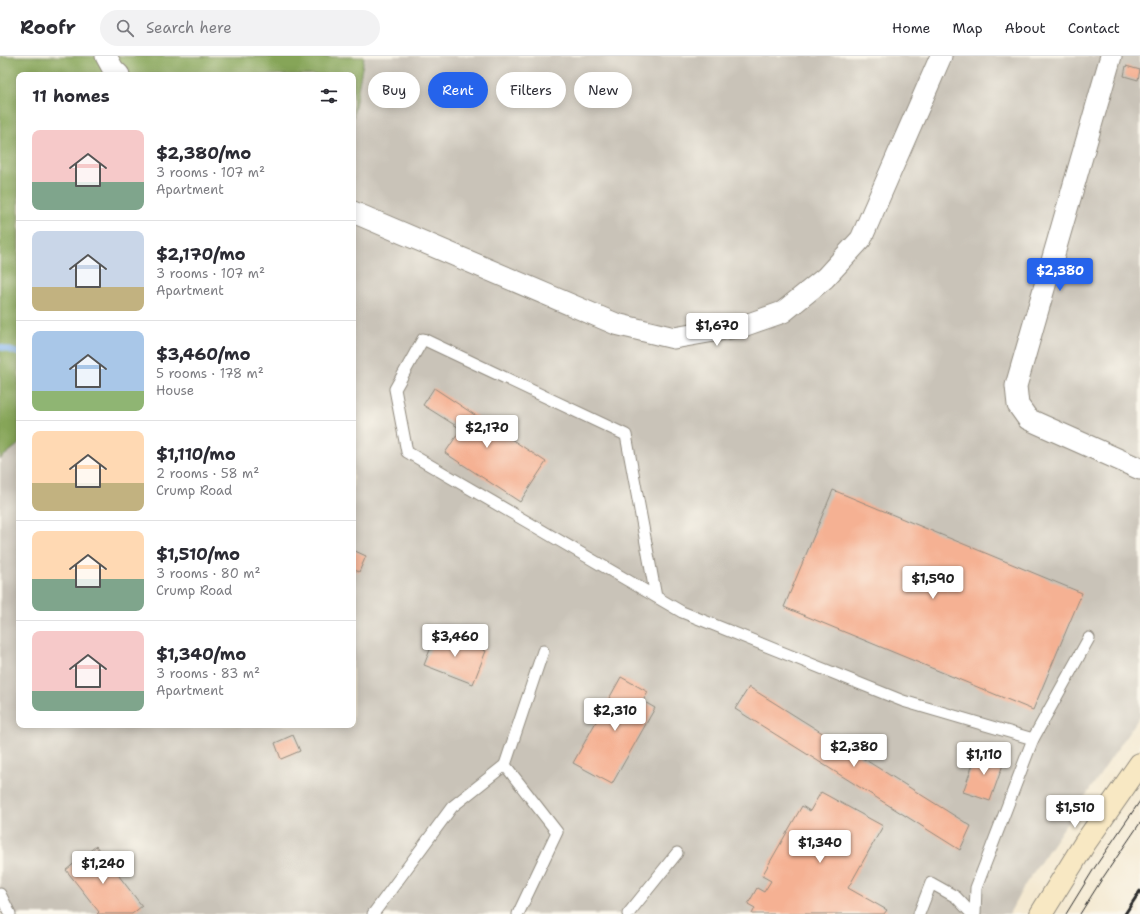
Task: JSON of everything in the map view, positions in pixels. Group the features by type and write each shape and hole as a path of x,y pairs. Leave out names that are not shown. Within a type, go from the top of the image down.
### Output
{"street":[{"path":"106,56 116,72"},
{"path":"356,213 616,324 674,338 742,326 783,312 825,278 861,239 941,56"},
{"path":"1111,56 1016,386 1018,405 1028,419 1140,468"},
{"path":"1041,914 1085,843 1140,764"}],"lane":[{"path":"656,597 626,435 423,339 395,389 407,452 656,597 682,612 903,701 1033,739"},
{"path":"975,914 976,888 1033,739 1089,638"},
{"path":"374,914 452,807 505,765 543,651"},
{"path":"505,765 556,832 518,914"},
{"path":"628,914 677,853"},
{"path":"919,914 931,884 956,897 972,914"},
{"path":"0,894 10,914"}],"shaded area":[{"path":"364,56 1140,56 1140,716 1024,886 1009,914 0,914 0,459 16,446 16,728 356,728 356,100"}],"green space":[{"path":"0,56 364,57 356,101 356,72 16,72 16,446 0,459"}],"building":[{"path":"1126,66 1140,70 1138,80 1124,76"},
{"path":"434,388 546,462 520,502 445,453 461,429 423,405"},
{"path":"833,490 1082,593 1033,710 784,607"},
{"path":"356,551 366,556 359,572 356,570"},
{"path":"437,632 486,651 473,684 424,665"},
{"path":"621,677 648,692 643,701 655,708 612,784 573,763"},
{"path":"749,687 971,826 960,850 735,709"},
{"path":"293,735 300,751 281,759 275,743"},
{"path":"978,750 1005,759 990,801 963,792"},
{"path":"821,792 883,826 848,888 887,910 884,914 752,914 755,908 748,904 757,888 764,892 771,881 762,876 802,806 810,811"},
{"path":"96,846 142,906 132,914 97,914 99,912 66,870"}],"waterway":[{"path":"0,347 16,352"}],"tram line":[{"path":"1066,914 1095,867 1140,801"},
{"path":"1080,914 1140,823"}],"railway":[{"path":"1125,914 1140,891"}]}
